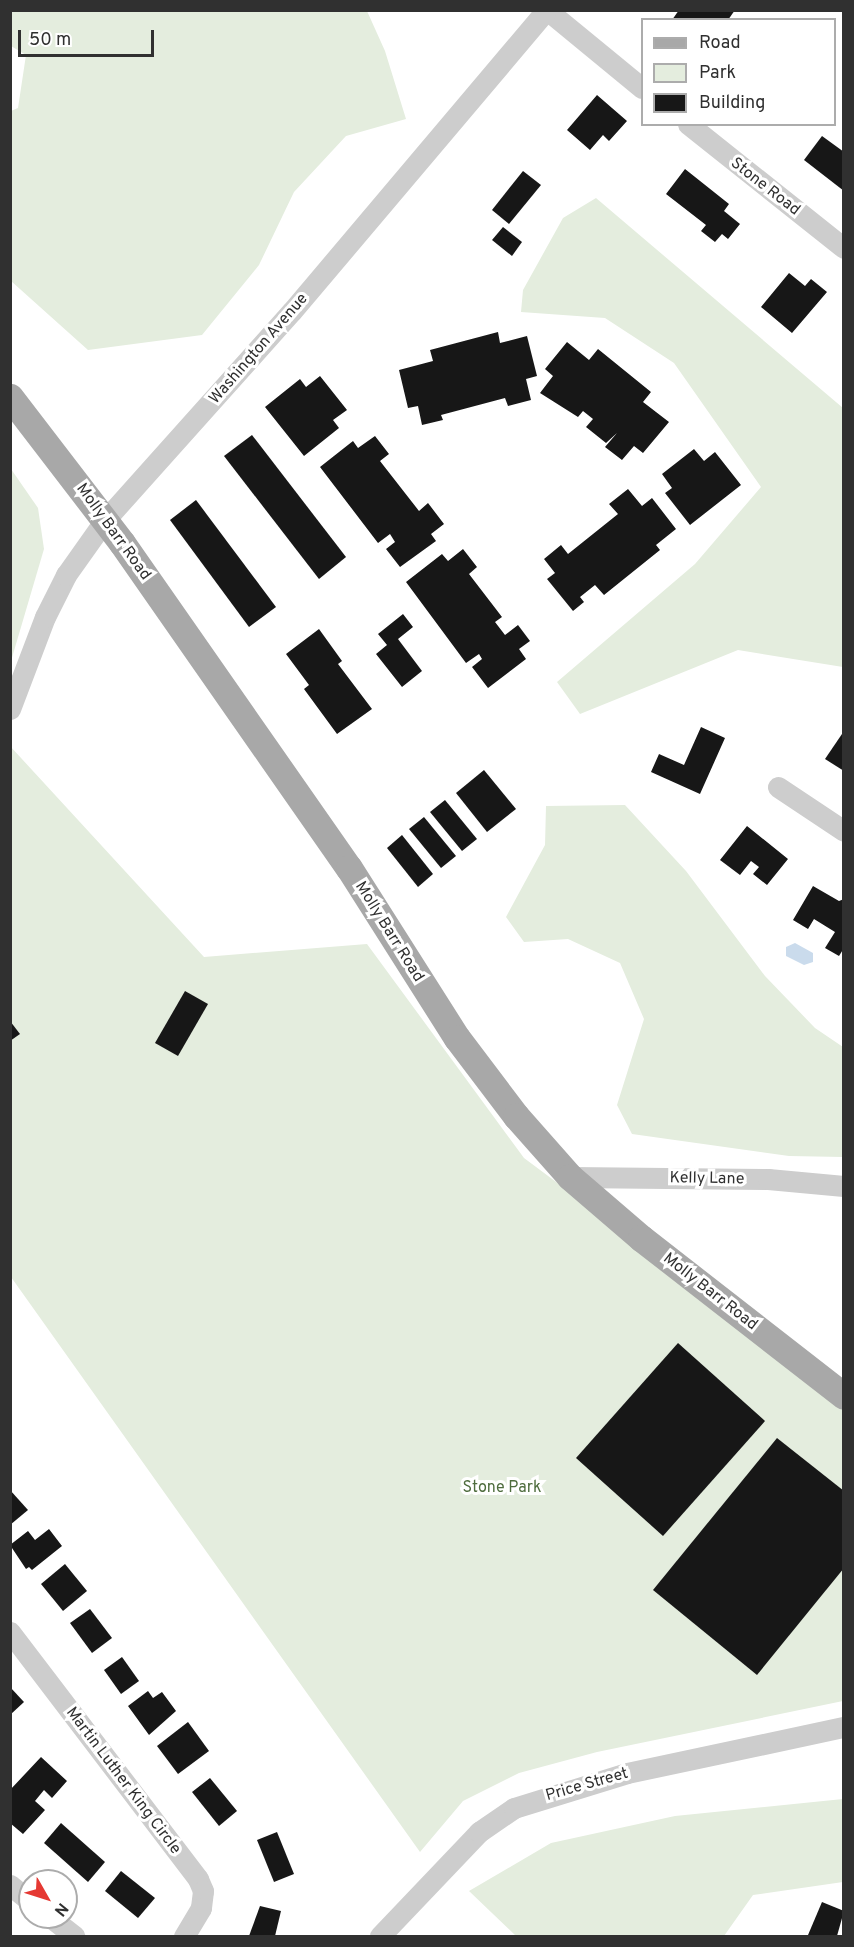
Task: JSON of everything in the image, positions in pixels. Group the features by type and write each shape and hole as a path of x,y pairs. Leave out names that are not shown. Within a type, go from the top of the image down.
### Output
{"main road":[{"name":"Molly Barr Road","path":"10,397 105,520 349,868 457,1038 570,1177 641,1238 843,1396"}],"street":[{"path":"546,10 641,87"},
{"name":"Washington Avenue","path":"10,709 45,616 66,575 105,520 292,311 546,10"},
{"name":"Stone Road","path":"690,126 843,248"},
{"path":"778,787 843,831"},
{"name":"Kelly Lane","path":"570,1177 768,1179 843,1186"},
{"name":"Martin Luther King Circle","path":"10,1632 198,1879 202,1891 201,1908 184,1936"},
{"name":"Price Street","path":"380,1936 479,1832 514,1809 627,1773 843,1726"}],"green space":[{"path":"11,10 367,11 385,51 406,119 346,136 294,192 259,265 202,335 88,350 11,281 11,111 18,108 26,55 11,46"},
{"path":"596,198 843,408 843,667 738,650 580,714 557,682 695,564 761,487 674,363 605,318 521,312 523,290 563,218"},
{"path":"11,469 38,508 44,549 11,661"},
{"name":"Stone Park","path":"10,746 204,957 367,944 524,1158 843,1396 843,1701 597,1752 519,1773 463,1801 420,1852 11,1277"},
{"path":"625,805 686,871 765,976 815,1028 843,1047 843,1157 789,1156 632,1134 617,1105 644,1019 620,963 568,939 524,942 506,917 545,845 546,806"},
{"path":"843,1799 843,1882 753,1895 724,1936 516,1936 469,1891 551,1843 675,1816"}],"water":[{"path":"795,943 813,953 813,962 804,965 786,956 786,947"}],"building":[{"path":"679,10 735,10 729,18 673,18"},
{"path":"597,95 627,121 609,141 603,135 590,150 567,130"},
{"path":"822,136 844,152 844,191 804,160"},
{"path":"685,169 729,204 724,211 740,224 728,239 722,234 715,242 701,231 706,225 666,194"},
{"path":"523,171 541,185 509,224 492,210"},
{"path":"503,227 522,242 512,256 492,240"},
{"path":"789,273 805,286 811,279 827,292 792,333 761,307"},
{"path":"498,332 500,343 527,336 537,376 526,379 531,400 508,406 505,398 441,415 443,420 422,425 418,406 408,408 399,370 433,361 430,350"},
{"path":"567,342 589,360 598,349 651,392 643,402 669,422 643,453 634,446 622,460 605,447 617,433 606,443 586,427 593,419 583,411 578,417 540,393 553,376 545,369"},
{"path":"320,376 347,410 333,420 339,428 304,456 265,407 300,379 306,387"},
{"path":"252,435 346,557 319,579 224,456"},
{"path":"375,436 389,454 380,461 419,511 428,503 444,524 431,534 436,541 400,567 386,549 395,542 390,534 378,543 320,467 353,441 358,448"},
{"path":"694,449 704,461 715,452 741,485 690,525 665,493 672,488 662,474"},
{"path":"628,489 642,506 652,498 676,529 656,545 660,550 604,595 595,585 580,597 584,602 573,611 547,579 555,573 544,559 561,545 568,554 618,514 609,504"},
{"path":"196,500 276,607 249,627 170,520"},
{"path":"463,549 477,567 469,574 502,617 495,622 505,635 518,625 530,641 519,649 526,659 488,688 472,667 482,659 479,654 466,663 406,582 442,554 448,561"},
{"path":"403,614 413,627 398,639 422,671 402,687 376,654 387,645 378,634"},
{"path":"319,629 342,661 338,664 372,709 337,734 304,689 309,685 286,654"},
{"path":"701,727 725,738 700,794 651,772 659,754 684,765"},
{"path":"844,731 844,771 825,759"},
{"path":"484,770 516,809 487,832 456,793"},
{"path":"445,800 477,839 462,851 430,812"},
{"path":"424,817 456,856 441,868 409,829"},
{"path":"747,826 788,859 767,885 753,874 759,867 751,861 740,875 720,860"},
{"path":"402,835 433,874 418,887 387,848"},
{"path":"813,886 839,901 844,899 844,948 839,956 825,948 835,932 814,919 808,929 793,920"},
{"path":"185,991 208,1004 178,1056 155,1043"},
{"path":"10,1021 20,1034 10,1041"},
{"path":"678,1343 765,1421 663,1536 576,1458"},
{"path":"777,1438 844,1491 844,1568 757,1675 653,1590"},
{"path":"10,1490 28,1510 10,1525"},
{"path":"49,1529 62,1546 32,1570 29,1567 26,1569 10,1545 28,1531 35,1540"},
{"path":"65,1564 87,1591 63,1611 41,1584"},
{"path":"90,1609 112,1638 92,1653 70,1623"},
{"path":"122,1657 139,1681 121,1694 104,1670"},
{"path":"10,1687 24,1702 10,1715"},
{"path":"148,1691 153,1698 162,1692 176,1711 149,1735 128,1706"},
{"path":"188,1722 209,1751 178,1774 157,1746"},
{"path":"41,1757 67,1781 52,1798 44,1790 35,1801 45,1810 23,1834 10,1823 10,1790"},
{"path":"210,1778 237,1811 219,1826 192,1792"},
{"path":"61,1823 105,1862 88,1882 78,1873 78,1869 73,1869 44,1843"},
{"path":"277,1832 294,1874 274,1882 257,1840"},
{"path":"121,1871 155,1898 138,1918 105,1891"},
{"path":"822,1902 844,1911 837,1936 808,1935"},
{"path":"260,1906 281,1911 275,1936 249,1936"}]}
